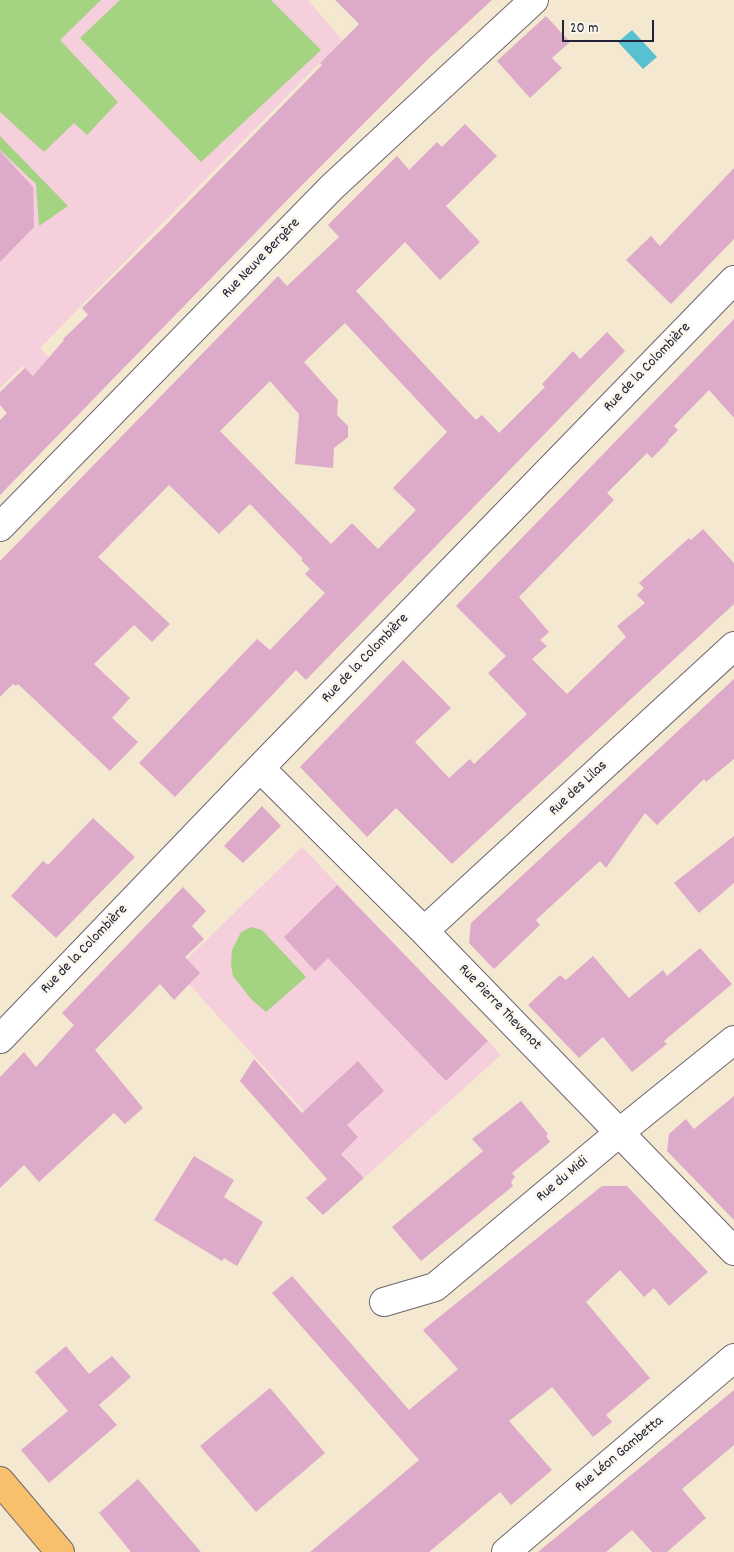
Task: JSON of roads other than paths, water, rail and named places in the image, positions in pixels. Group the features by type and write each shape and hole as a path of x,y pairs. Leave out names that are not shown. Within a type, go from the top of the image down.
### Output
{"main road":[{"path":"0,1480 60,1552"}],"street":[{"name":"Rue Neuve Bergère","path":"0,527 332,187 534,0"},
{"name":"Rue de la Colombière","path":"0,1039 734,280"},
{"name":"Rue des Lilas","path":"424,931 734,646"},
{"name":"Rue Pierre Thevenot","path":"260,768 424,931 734,1251"},
{"name":"Rue du Midi","path":"384,1302 435,1287 620,1132 734,1040"},
{"name":"Rue Léon Gambetta","path":"506,1552 734,1358"}],"water":[{"path":"632,30 657,57 643,69 618,42"}]}
